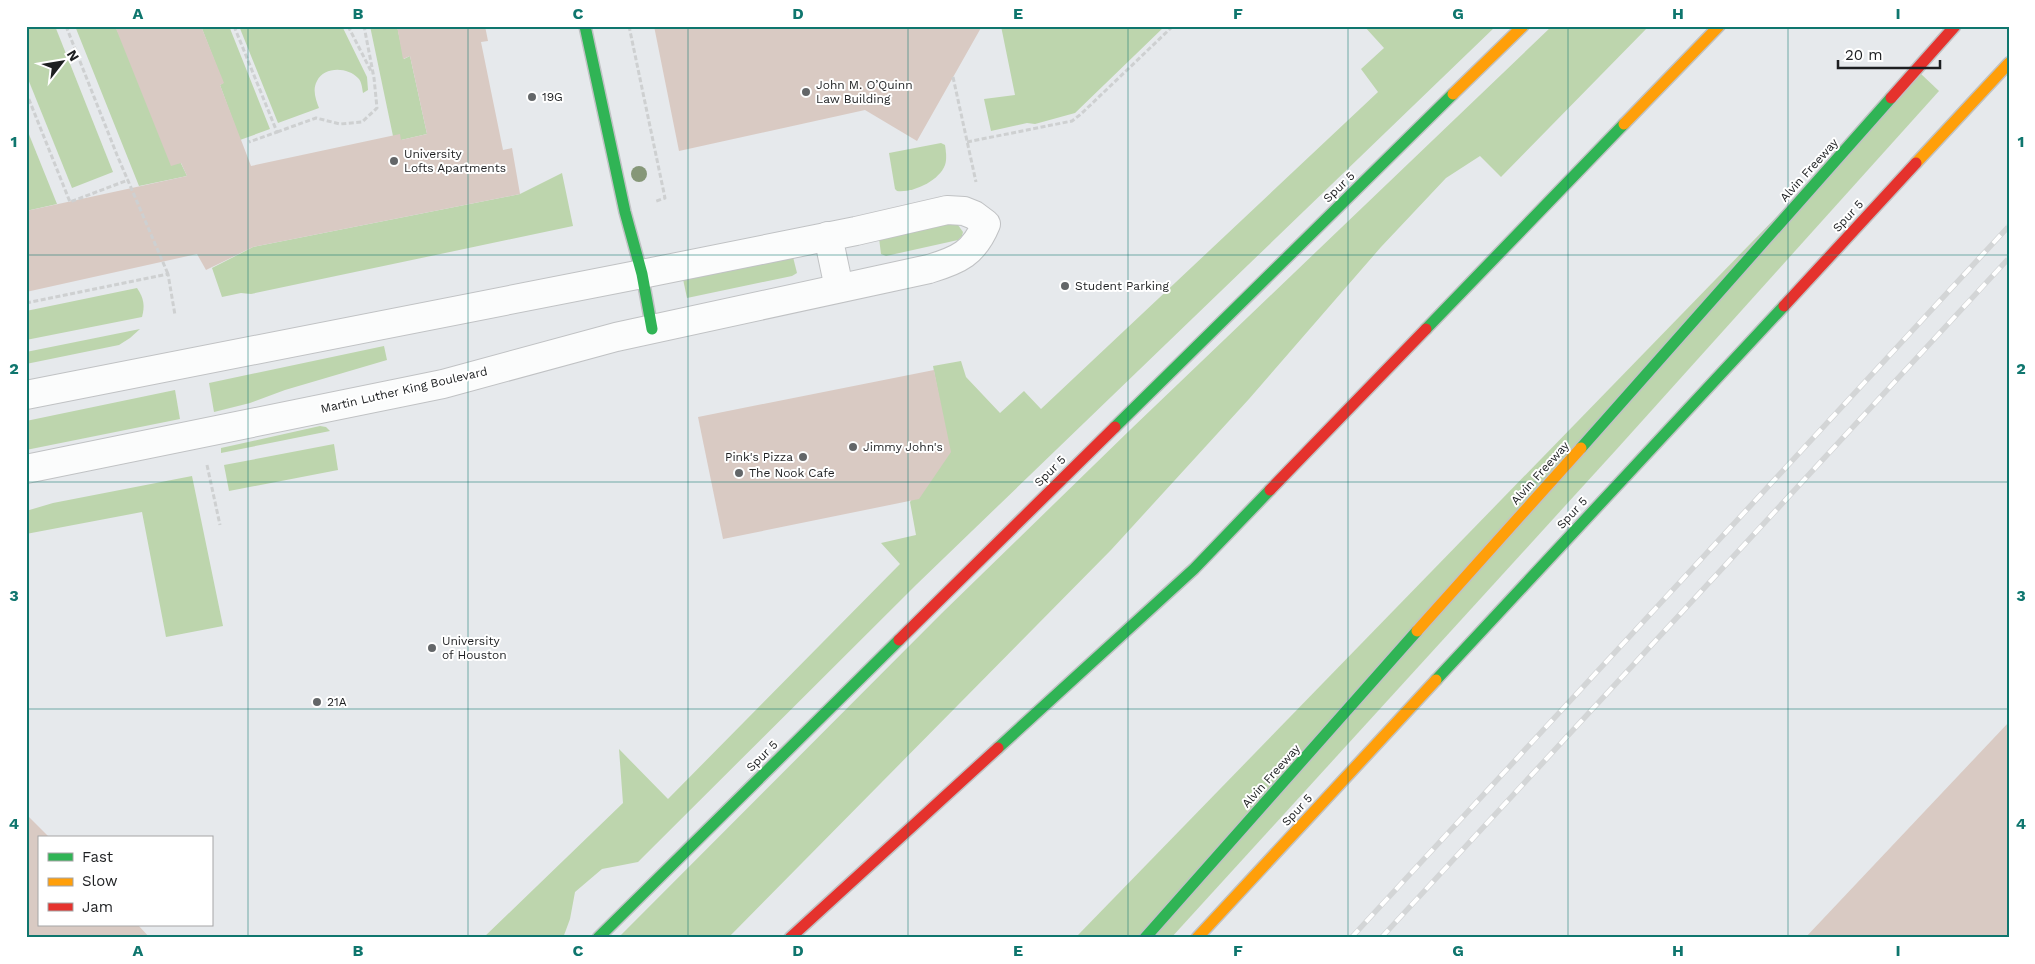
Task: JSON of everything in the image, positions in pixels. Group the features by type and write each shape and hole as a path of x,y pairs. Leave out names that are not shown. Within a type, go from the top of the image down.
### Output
{"main road":[{"path":"585,26 625,212 642,274 652,329"},
{"name":"Spur 5","path":"598,938 1523,26"},
{"path":"790,938 1194,569 1719,26"},
{"name":"Alvin Freeway","path":"1145,938 1956,26"},
{"name":"Spur 5","path":"1197,938 2009,63"}],"street":[{"path":"26,395 642,274 947,210 964,211 974,215 986,224"},
{"name":"Martin Luther King Boulevard","path":"26,469 442,384 652,329 929,269 950,262 970,250 980,238 986,224"},
{"path":"819,238 830,290"}],"path":[{"path":"66,26 168,274 175,315"},
{"path":"234,26 277,132"},
{"path":"348,26 374,78"},
{"path":"248,142 316,118 340,124 362,122 377,108 374,78 364,26"},
{"path":"629,26 665,198 649,205"},
{"path":"967,142 1072,121 1173,26"},
{"path":"953,78 986,224"},
{"path":"26,92 70,202 128,180"},
{"path":"26,303 168,274"},
{"path":"207,465 220,525"}],"green space":[{"path":"26,26 55,26 113,172 72,188 26,74"},
{"path":"75,26 115,26 187,176 139,186"},
{"path":"201,26 229,26 270,129 240,140 220,85 223,83"},
{"path":"239,26 342,26 367,77 368,90 363,93 362,85 354,74 342,70 330,71 320,76 316,84 315,95 319,108 278,123"},
{"path":"370,26 397,26 404,59 410,56 427,134 401,140 393,136"},
{"path":"1001,26 1165,26 1075,113 1035,124 1027,123 991,131 984,99 1015,95"},
{"path":"1364,26 1496,26 917,584 638,862 602,869 575,892 570,919 563,938 483,938 623,803 619,749 668,799 900,564 881,543 916,535 910,502 948,445 933,366 961,361 966,377 1000,413 1024,391 1041,409 1378,92 1361,69 1384,48"},
{"path":"1552,26 1649,26 1501,177 1480,156 1446,178 1381,247 1249,399 1111,550 728,938 618,938 942,613 1131,429"},
{"path":"1920,73 1939,91 1616,450 1171,938 1081,938 1078,935 1786,207"},
{"path":"26,127 57,204 26,211"},
{"path":"941,143 945,145 946,153 945,165 942,171 925,185 910,190 897,191 895,189 889,153"},
{"path":"562,173 573,226 251,294 241,293 222,297 212,268 253,247 520,194"},
{"path":"951,223 958,225 963,232 958,240 886,256 881,254 879,238"},
{"path":"793,257 797,273 792,276 687,298 683,279"},
{"path":"137,288 143,302 142,317 26,340 26,311"},
{"path":"140,329 119,345 26,364 26,352"},
{"path":"384,346 387,360 285,390 250,403 214,412 209,383"},
{"path":"175,390 180,419 26,450 26,421"},
{"path":"320,426 326,427 330,431 221,453 221,448"},
{"path":"334,444 338,470 229,491 224,465"},
{"path":"192,476 223,626 166,637 142,512 26,534 26,511 53,503"}],"building":[{"name":"University Lofts Apartments","path":"115,26 201,26 224,83 220,85 251,166 400,134 401,140 427,134 410,56 403,59 397,26 485,26 488,41 481,42 503,150 512,148 520,194 253,247 206,270 197,254 26,292 26,211 187,176 181,163 171,166"},
{"name":"John M. O’Quinn Law Building","path":"654,26 982,26 917,141 865,110 679,151"},
{"path":"934,370 951,452 919,499 723,539 698,417"},
{"path":"2009,722 2009,938 1805,938"},
{"path":"26,814 48,836 38,836 38,926 139,926 150,938 26,938"}],"railway":[{"path":"1351,938 2009,226"},
{"path":"1381,938 2009,258"}],"traffic: fast":[{"path":"585,26 625,212 642,274 652,329"},
{"path":"1115,427 1453,94"},
{"path":"1581,448 1891,98"},
{"path":"1426,329 1624,124"},
{"path":"1436,680 1784,306"},
{"path":"998,748 1194,569 1270,490"},
{"path":"1145,938 1417,631"},
{"path":"598,938 899,640"}],"traffic: slow":[{"path":"1453,94 1523,26"},
{"path":"1624,124 1719,26"},
{"path":"1916,163 2009,63"},
{"path":"1417,631 1581,448"},
{"path":"1197,938 1436,680"}],"traffic: jam":[{"path":"1891,98 1955,26"},
{"path":"1784,306 1916,163"},
{"path":"1270,490 1426,329"},
{"path":"899,640 1115,427"},
{"path":"790,938 998,748"}],"place":[{"name":"John M. O’Quinn Law Building","path":"806,92"},
{"name":"19G","path":"532,97"},
{"name":"University Lofts Apartments","path":"394,161"},
{"name":"Student Parking","path":"1065,286"},
{"name":"Jimmy John's","path":"853,447"},
{"name":"Pink's Pizza","path":"803,457"},
{"name":"The Nook Cafe","path":"739,473"},
{"name":"University of Houston","path":"432,648"},
{"name":"21A","path":"317,702"}]}
